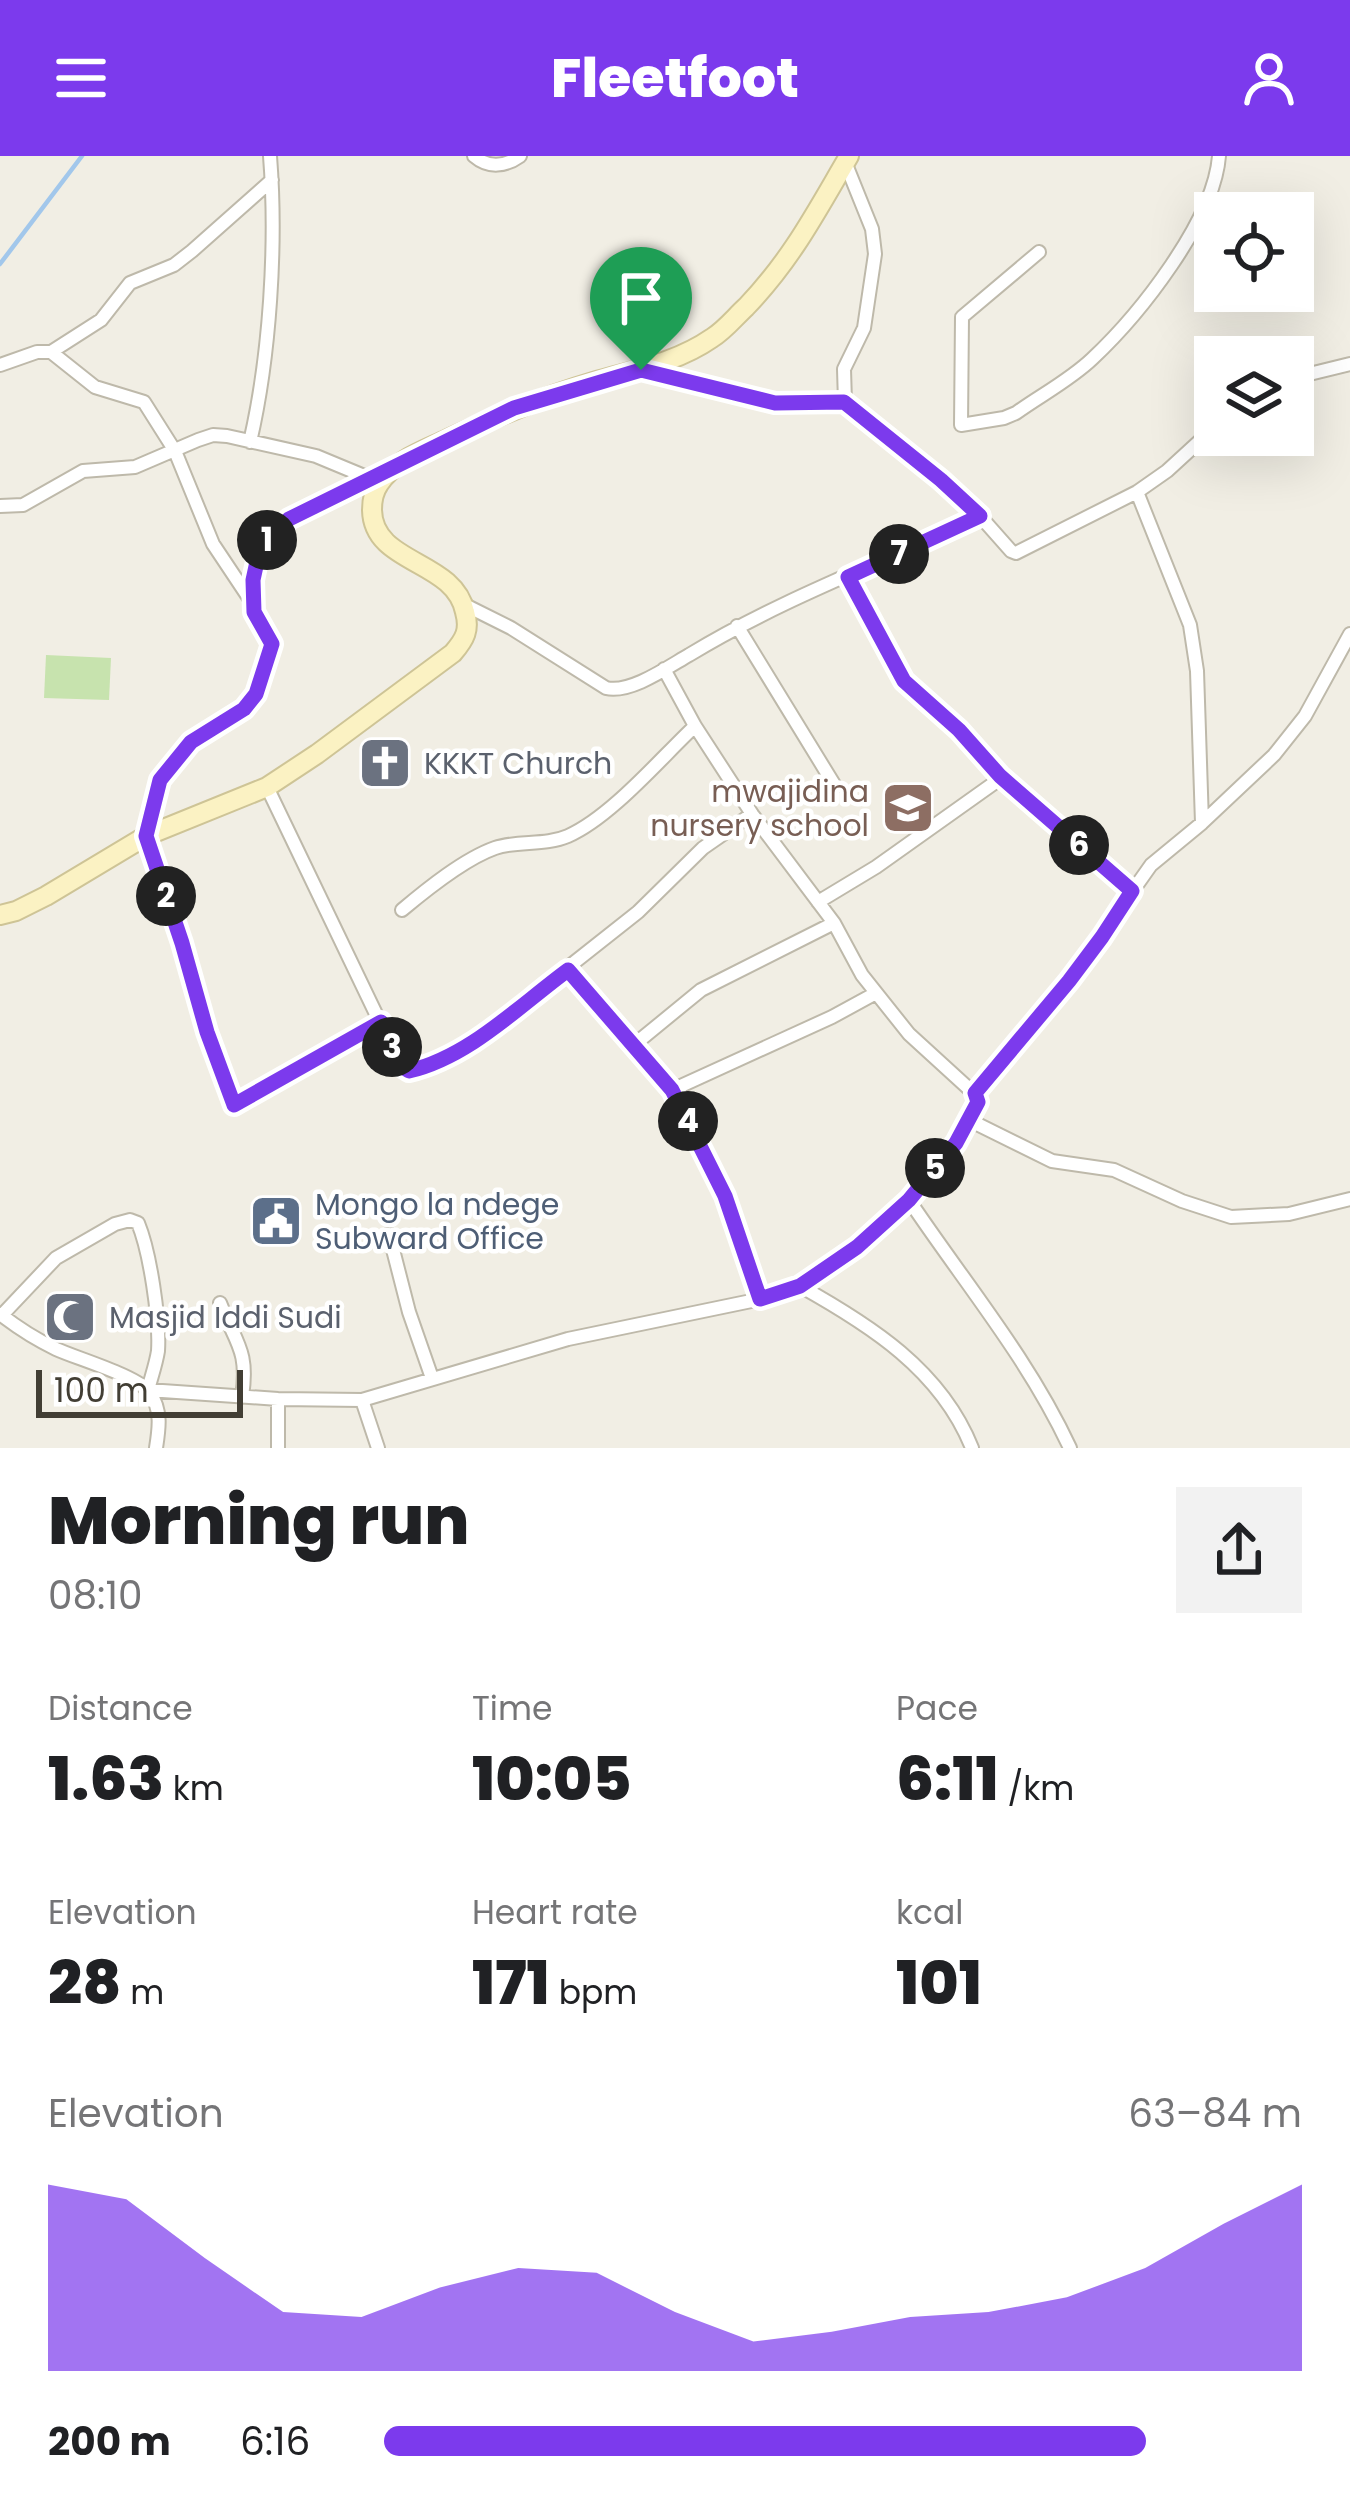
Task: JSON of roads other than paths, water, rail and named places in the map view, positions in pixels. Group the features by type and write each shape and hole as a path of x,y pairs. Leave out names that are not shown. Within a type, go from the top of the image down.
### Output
{"street":[{"path":"250,442 261,394 272,244 270,156"},
{"path":"474,156 495,166 520,156"},
{"path":"1040,252 962,316 961,425 1016,413 1090,361 1158,284 1203,212 1220,156"},
{"path":"0,915 46,896 146,836 267,787 453,653 468,628 463,604 442,576 386,545 375,530 372,502 377,486 408,458 514,408 641,370 695,349 718,334 804,237 847,159"},
{"path":"844,402 844,370 864,328 875,254 872,230 847,159"},
{"path":"0,365 50,352 100,320 130,283 174,265 272,181"},
{"path":"50,352 95,387 144,402 175,451 213,544 252,603 272,644 256,694 244,709 182,750 160,780 146,836 234,1105 381,1022"},
{"path":"1314,373 1350,364"},
{"path":"641,370 775,403 844,402 941,480 1016,553 1137,491 1194,446"},
{"path":"0,506 23,505 83,471 135,467 213,436 316,456 369,478"},
{"path":"252,603 258,557 276,529 369,478 391,471"},
{"path":"1137,491 1190,625 1202,823"},
{"path":"463,604 613,691 664,670 792,599 980,516"},
{"path":"848,577 904,681 959,730 1000,776 1132,891"},
{"path":"737,626 835,786"},
{"path":"975,1093 1069,981 1151,866 1274,755 1305,716 1350,634"},
{"path":"148,1390 362,1400 568,1339 760,1299 800,1286 857,1247 909,1200 956,1143 978,1102 975,1093 909,1034 862,975 834,923 752,814 664,670"},
{"path":"402,910 495,848 553,841 599,818 695,726"},
{"path":"818,902 876,867 1000,776"},
{"path":"267,787 401,1066 409,1071 444,1059 485,1033 638,912 704,848 752,814"},
{"path":"634,1043 701,990 834,923"},
{"path":"568,970 672,1090 725,1196 760,1299"},
{"path":"672,1090 876,993"},
{"path":"969,1120 1052,1161 1114,1169 1182,1201 1231,1217 1289,1214 1350,1198"},
{"path":"909,1200 1021,1357 1070,1448"},
{"path":"148,1390 158,1351 153,1289 138,1223 130,1220 56,1258 1,1315 21,1332 139,1382 156,1405 160,1420 157,1448"},
{"path":"389,1234 432,1378"},
{"path":"800,1286 873,1328 920,1370 948,1403 972,1448"},
{"path":"220,1303 242,1349 246,1370 242,1397"},
{"path":"278,1399 278,1448"},
{"path":"362,1400 379,1448"}],"waterway":[{"path":"0,264 82,156"}],"place":[{"name":"KKKT Church","path":"385,763"},
{"name":"mwajidina nursery school","path":"908,808"},
{"name":"Mongo la ndege Subward Office","path":"276,1221"},
{"name":"Masjid Iddi Sudi","path":"70,1317"}]}
